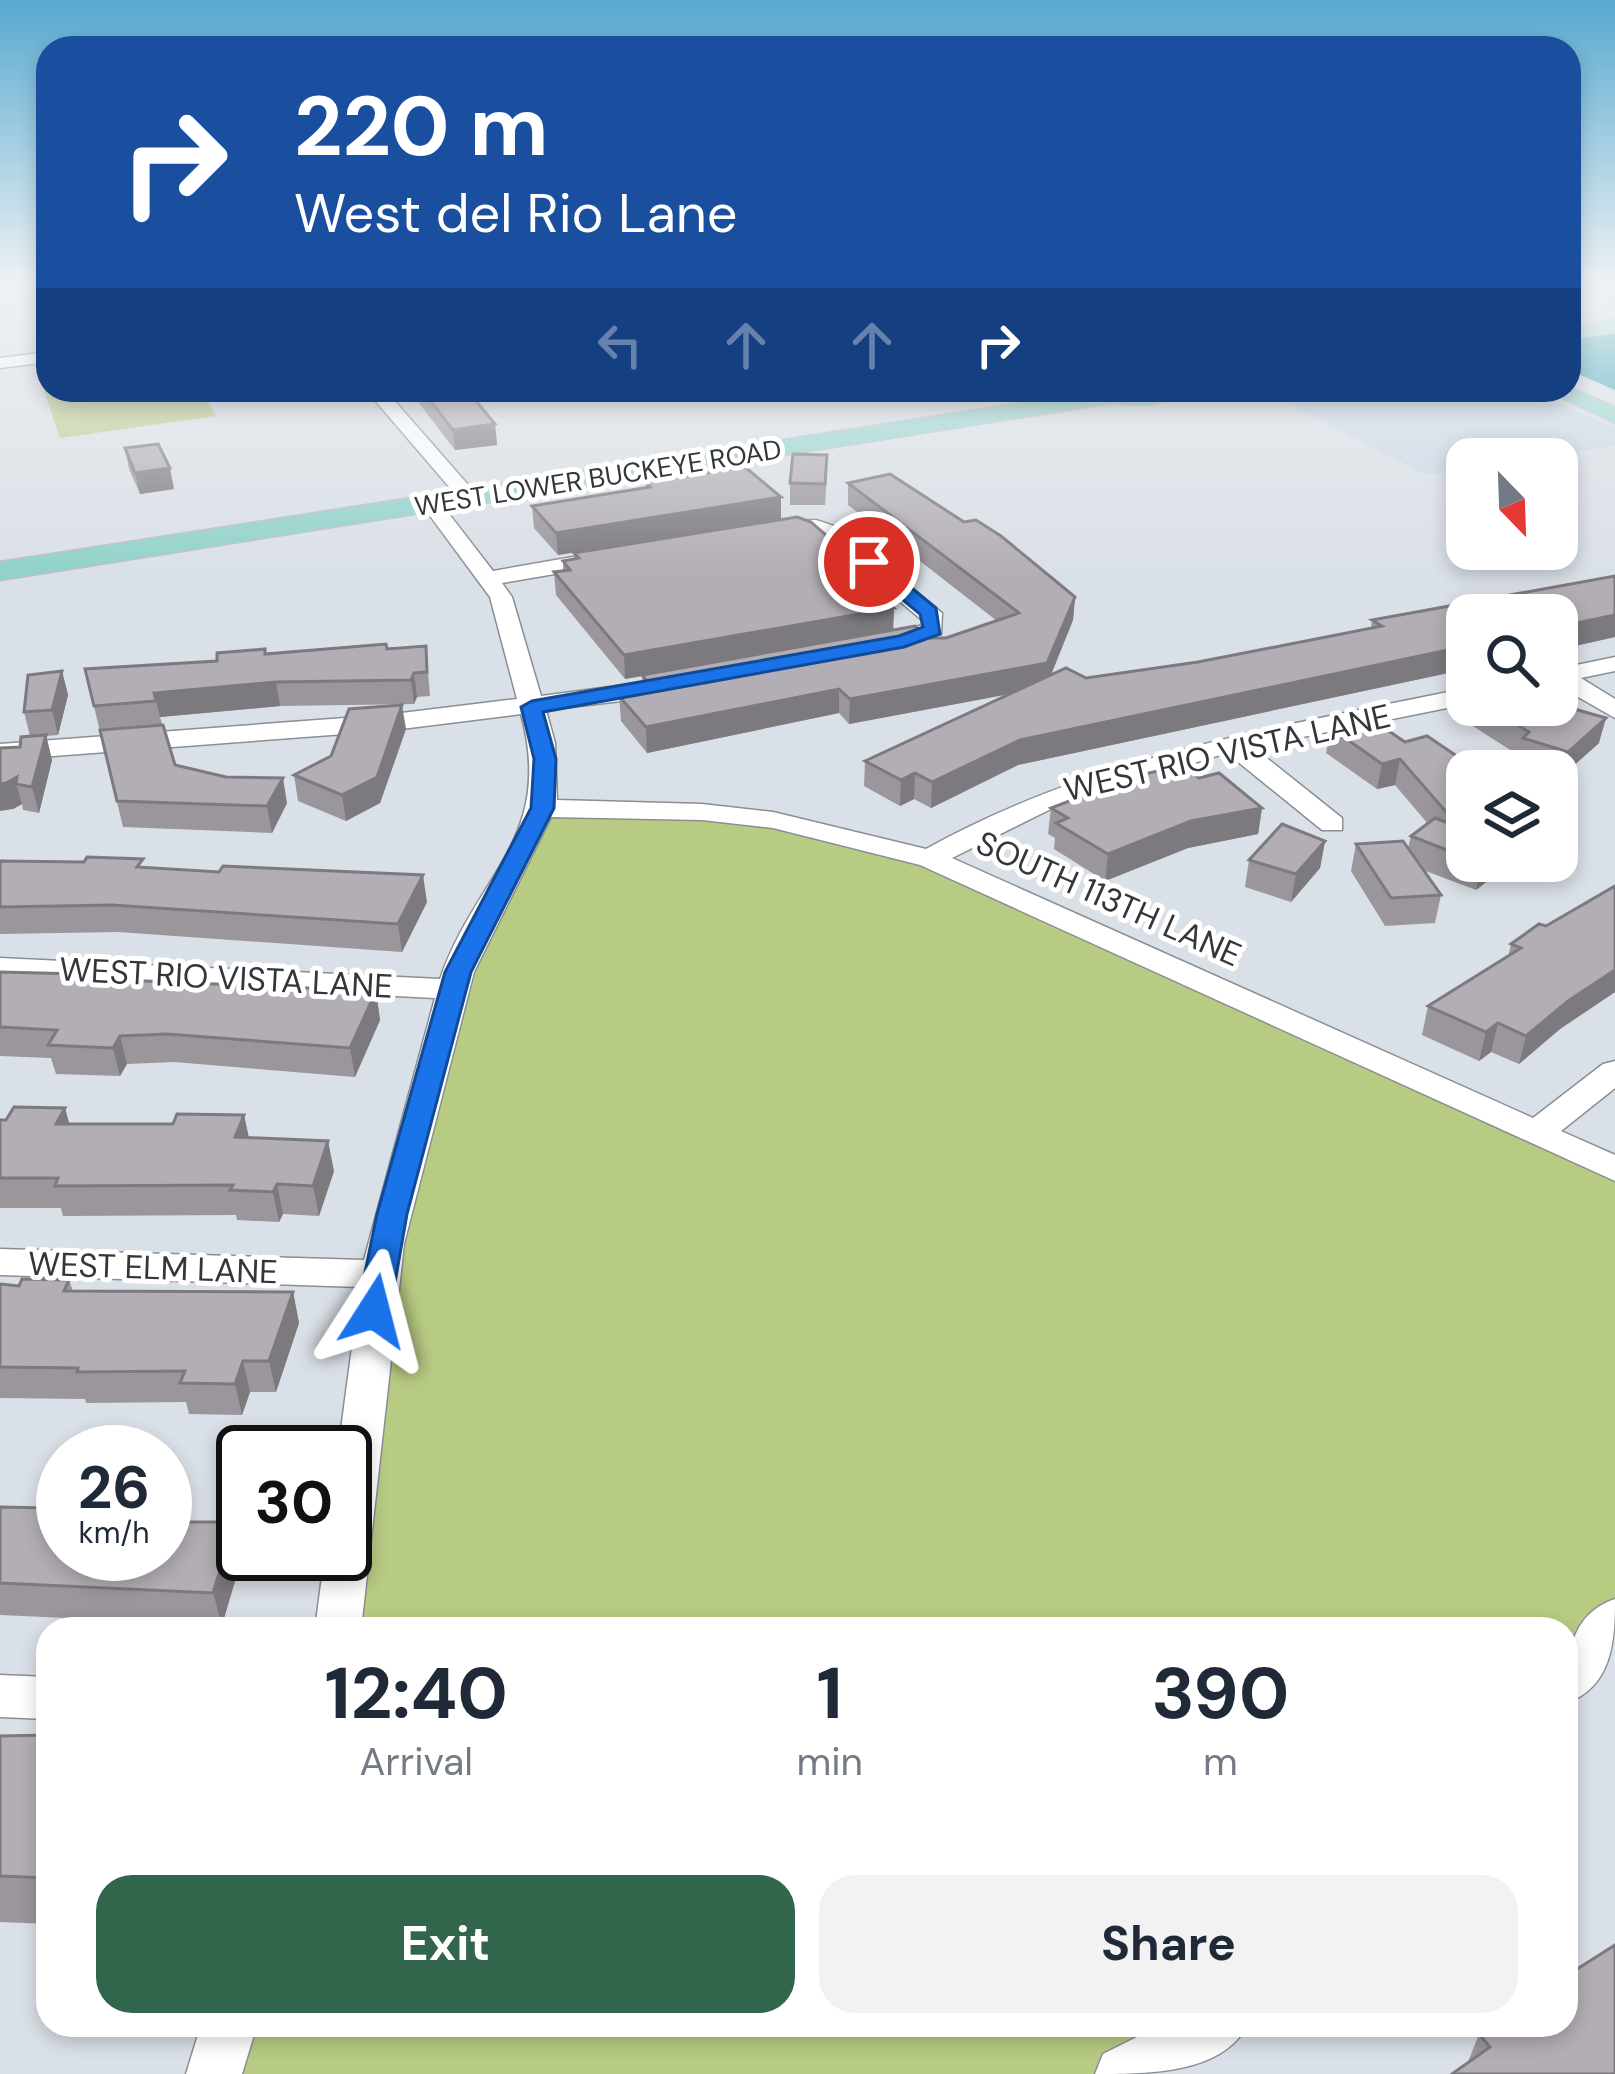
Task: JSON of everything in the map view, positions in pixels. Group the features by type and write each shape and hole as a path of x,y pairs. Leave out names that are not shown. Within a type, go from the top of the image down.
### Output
{"main road":[{"path":"1581,385 1615,400"},
{"path":"1581,401 1615,416"},
{"name":"WEST LOWER BUCKEYE ROAD","path":"0,571 1060,402"}],"street":[{"path":"385,402 470,499"},
{"path":"339,1617 378,1274 452,989 543,808 545,759 505,609 490,578 432,505"},
{"path":"750,533 816,526 839,538 929,612 933,629 859,650"},
{"path":"490,578 632,553"},
{"path":"1578,672 1615,664"},
{"path":"0,752 532,707 698,682"},
{"path":"1578,688 1615,710"},
{"name":"WEST RIO VISTA LANE","path":"930,859 996,819 1058,791 1446,701"},
{"path":"262,762 266,732"},
{"path":"1236,747 1332,824"},
{"name":"SOUTH 113TH LANE","path":"543,808 702,812 773,820 930,859 1615,1169"},
{"name":"WEST RIO VISTA LANE","path":"0,967 452,989"},
{"path":"1538,1132 1615,1071"},
{"name":"WEST ELM LANE","path":"0,1262 378,1274"},
{"path":"1578,1669 1612,1629"},
{"path":"0,1696 36,1698"},
{"path":"214,2074 225,2037"},
{"path":"1123,2074 1195,2037"}],"shaded area":[{"path":"1284,402 1558,402 1615,428 1615,446 1578,452 1578,438 1446,438 1446,472 1427,475"}],"green space":[{"path":"48,402 208,402 216,416 60,438"},
{"path":"543,808 702,812 875,841 1615,1169 1615,1618 1578,1667 1578,1617 339,1617 343,1581 372,1581 372,1425 361,1425 378,1274 444,1017"},
{"path":"225,2037 1195,2037 1123,2074 214,2074"}],"water":[{"path":"1594,381 1615,381 1615,390"}],"building":[{"path":"431,402 477,402 495,424 453,430"},
{"path":"158,444 170,468 135,473 125,448"},
{"path":"793,454 827,455 825,484 790,483"},
{"path":"745,467 781,497 556,533 532,506 650,487 645,482"},
{"path":"890,474 964,522 976,520 1001,536 1075,597 1047,663 850,699 839,689 646,727 619,696 654,690 642,675 915,626 929,638 946,638 1019,613 848,483"},
{"path":"797,517 811,522 887,588 874,591 894,608 624,655 554,572 570,570 563,561 579,558 574,553"},
{"path":"1615,576 1615,615 1578,623 1578,594 1516,594"},
{"path":"1446,607 1446,650 1020,740 932,782 915,773 901,780 865,761 1066,668 1086,678 1198,662 1382,626 1372,620"},
{"path":"386,644 387,649 426,646 427,672 414,673 411,680 276,682 154,693 156,701 94,706 85,669 217,661 217,653 265,649 265,654"},
{"path":"62,671 52,710 24,712 28,675"},
{"path":"402,705 377,777 342,795 294,775 331,756 349,709"},
{"path":"1578,710 1606,718 1570,750 1523,738 1529,732 1519,726 1578,726"},
{"path":"1371,719 1405,742 1427,736 1448,750 1446,812 1400,759 1382,764 1331,728"},
{"path":"163,725 175,765 226,777 283,778 267,806 117,801 100,730"},
{"path":"46,735 32,787 16,784 17,777 0,784 0,748 20,747 21,737"},
{"path":"1184,765 1199,778 1219,773 1262,808 1191,821 1108,854 1056,823 1068,818 1051,808 1132,777"},
{"path":"1435,818 1446,822 1446,850 1411,836"},
{"path":"1282,824 1325,841 1296,874 1249,860"},
{"path":"1403,841 1441,895 1391,898 1356,844"},
{"path":"87,857 143,859 137,867 219,872 223,866 423,875 398,924 112,905 0,907 0,861 84,862"},
{"path":"1615,886 1615,970 1526,1036 1498,1023 1486,1032 1428,1006 1521,948 1511,944 1539,924 1546,926"},
{"path":"0,972 376,991 350,1048 167,1034 120,1036 113,1048 48,1045 57,1030 0,1027"},
{"path":"14,1107 65,1108 56,1124 173,1124 177,1114 244,1115 235,1137 328,1141 313,1186 277,1184 273,1192 230,1190 233,1185 55,1186 58,1178 0,1178 0,1120 6,1120"},
{"path":"22,1279 69,1280 64,1291 293,1292 269,1361 243,1361 235,1384 180,1383 185,1371 0,1367 0,1284 19,1286"},
{"path":"0,1507 36,1508 36,1581 192,1581 192,1522 216,1522 213,1593 0,1583"},
{"path":"36,1735 36,1878 0,1876 0,1736"},
{"path":"1615,1945 1615,2074 1452,2074 1490,2047 1482,2037 1578,2037 1578,1968"}],"route":[{"path":"374,1311 392,1214 458,972 543,808 545,759 532,707 736,674 904,641 933,629 936,624 929,612 869,562"}]}
